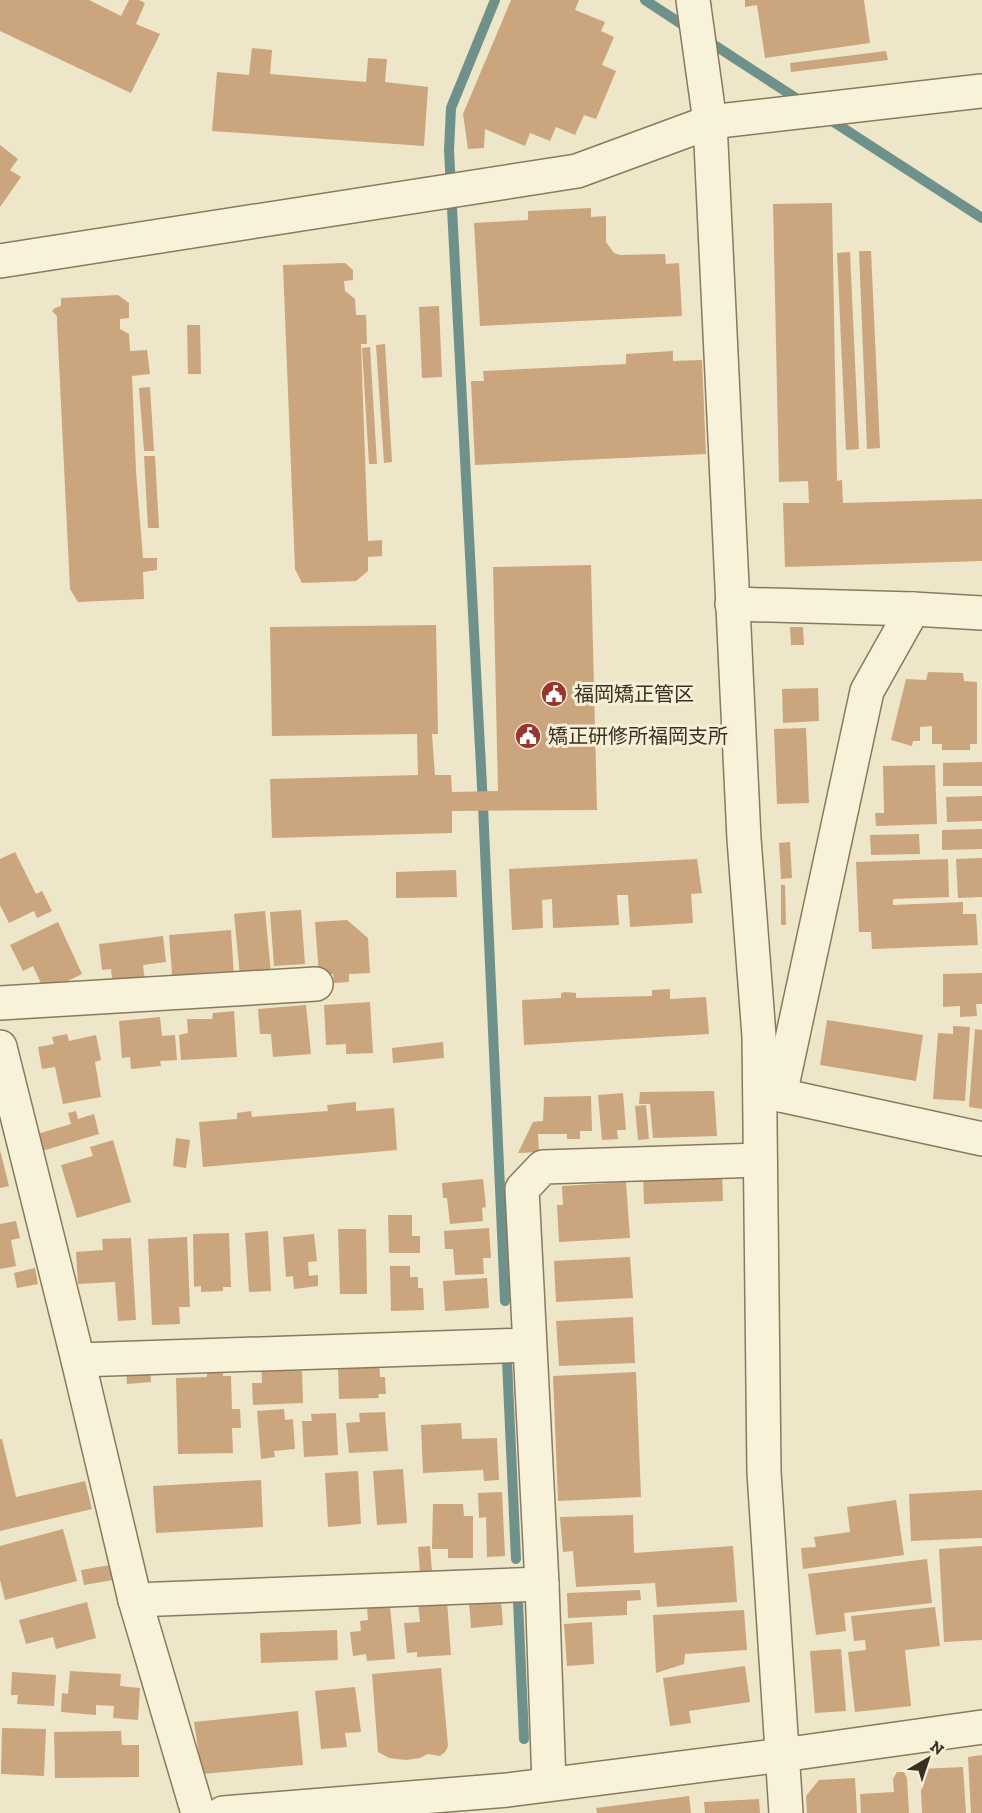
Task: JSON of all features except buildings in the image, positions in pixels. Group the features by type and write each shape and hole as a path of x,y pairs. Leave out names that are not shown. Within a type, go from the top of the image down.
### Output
{"street":[{"path":"693,0 710,122 744,839 759,1036 769,1090"},
{"path":"0,261 577,171 710,122 982,91"},
{"path":"732,603 982,613"},
{"path":"786,1813 764,1472 760,1161 769,1090 867,691 913,609"},
{"path":"0,1003 316,984"},
{"path":"0,1047 135,1600 198,1813"},
{"path":"769,1090 982,1139"},
{"path":"549,1784 542,1584 522,1189 543,1167 760,1161"},
{"path":"78,1360 529,1345"},
{"path":"135,1600 542,1584"},
{"path":"223,1813 508,1801 549,1784 982,1727"}],"waterway":[{"path":"495,0 451,108 449,150 483,806 505,1301"},
{"path":"645,0 689,29"},
{"path":"705,39 805,104"},
{"path":"826,117 982,218"},
{"path":"507,1361 516,1559"},
{"path":"518,1601 524,1739"}],"place":[{"name":"福岡矯正管区","path":"554,694"},
{"name":"矯正研修所福岡支所","path":"528,736"}]}
